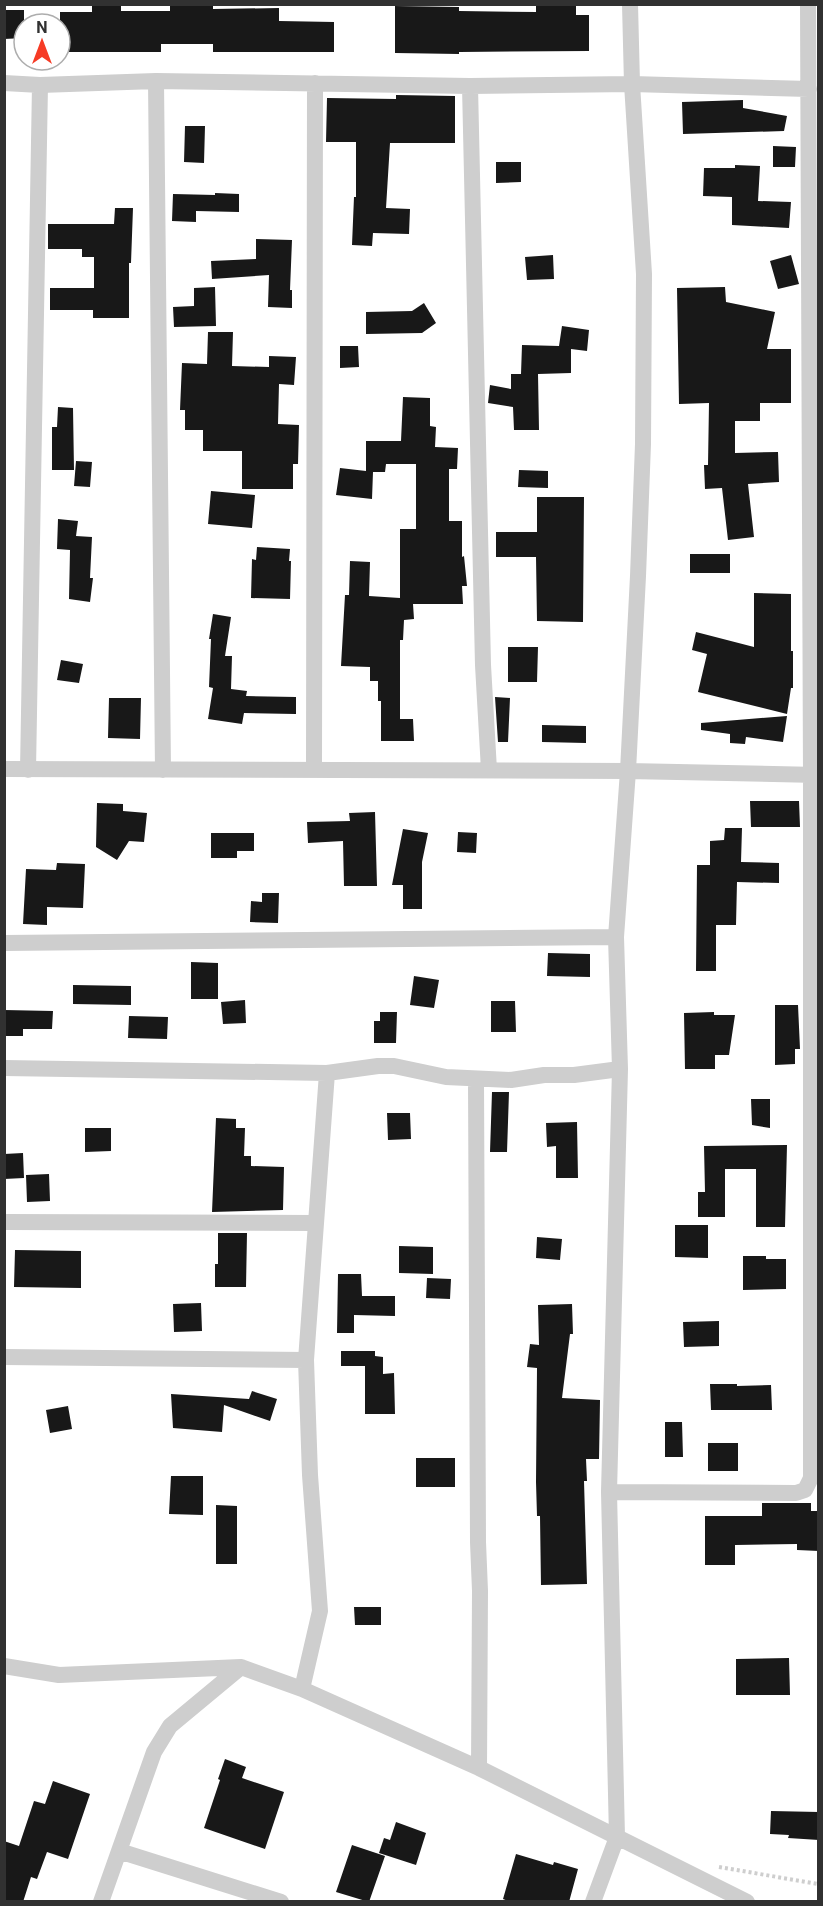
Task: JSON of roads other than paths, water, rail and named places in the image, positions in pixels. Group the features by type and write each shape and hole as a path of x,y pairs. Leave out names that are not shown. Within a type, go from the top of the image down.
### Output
{"street":[{"path":"593,1902 616,1837 609,1492 620,1070 616,937 628,771 643,444 644,274 632,84 630,4"},
{"path":"609,1492 795,1493 805,1490 811,1478 815,775 808,4"},
{"path":"4,83 40,85 156,81 470,86 632,84 809,89"},
{"path":"156,81 163,770"},
{"path":"314,770 315,83"},
{"path":"28,770 40,85"},
{"path":"470,86 483,665 489,770"},
{"path":"4,769 628,771 815,775"},
{"path":"4,943 616,937"},
{"path":"4,1068 327,1073 394,1066 446,1077 476,1080 511,1080 544,1075 574,1075 620,1070"},
{"path":"302,1689 320,1611 310,1475 306,1360 327,1073"},
{"path":"476,1080 477,1530 480,1590 478,1768"},
{"path":"4,1222 315,1222"},
{"path":"4,1357 306,1360"},
{"path":"4,1666 59,1675 241,1667 302,1689 478,1768 747,1902"},
{"path":"101,1902 154,1752 170,1726 241,1667"},
{"path":"119,1851 281,1902"}]}
